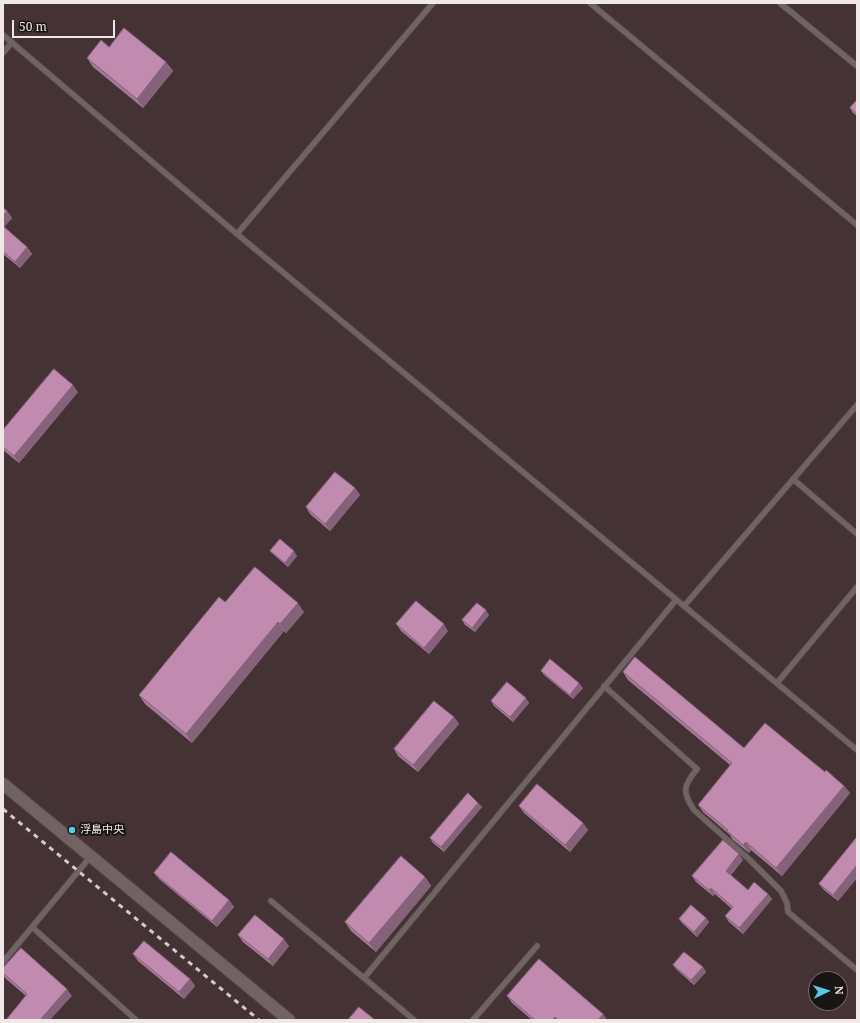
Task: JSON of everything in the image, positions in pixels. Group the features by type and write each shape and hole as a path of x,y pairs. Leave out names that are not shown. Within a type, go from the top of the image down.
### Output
{"street":[{"path":"3,784 289,1020"}],"lane":[{"path":"237,234 433,3"},
{"path":"590,3 857,225"},
{"path":"780,3 857,66"},
{"path":"3,35 237,234 857,750"},
{"path":"3,53 12,42"},
{"path":"684,606 857,405"},
{"path":"793,479 857,534"},
{"path":"777,683 857,587"},
{"path":"364,978 676,600"},
{"path":"604,686 697,769 688,780 685,791 688,801 694,810 750,860 781,891 787,902 788,912 857,970"},
{"path":"3,962 91,856"},
{"path":"271,902 414,1020"},
{"path":"32,927 136,1020"},
{"path":"473,1020 537,946"}],"shaded area":[{"path":"3,3 857,3 857,1020 3,1020"}],"building":[{"path":"124,28 166,62 137,99 87,58 101,40 109,47"},
{"path":"857,100 857,114 850,108"},
{"path":"3,208 7,211 3,216"},
{"path":"3,226 27,247 15,262 3,251"},
{"path":"54,369 73,385 14,456 3,447 3,430"},
{"path":"335,472 355,488 325,524 306,507"},
{"path":"280,539 294,551 285,563 270,551"},
{"path":"255,567 298,603 280,624 278,622 186,734 139,695 219,597 225,602"},
{"path":"416,601 444,624 424,648 396,624"},
{"path":"477,603 486,610 472,628 462,620"},
{"path":"635,657 744,748 765,723 825,772 826,770 844,786 776,868 746,842 743,845 727,831 728,830 698,805 732,763 623,672"},
{"path":"550,659 579,683 570,695 541,671"},
{"path":"507,682 526,698 510,717 491,701"},
{"path":"434,701 454,717 413,765 394,749"},
{"path":"537,784 583,823 565,845 519,806"},
{"path":"468,793 478,803 441,847 430,838"},
{"path":"857,837 857,865 833,895 819,884"},
{"path":"723,840 739,854 726,871 748,890 754,882 768,894 739,928 725,916 733,907 711,888 709,890 692,876"},
{"path":"171,852 229,900 212,921 154,873"},
{"path":"401,856 425,877 369,943 345,922"},
{"path":"691,905 706,918 694,932 679,919"},
{"path":"255,915 284,939 268,959 238,935"},
{"path":"144,941 190,979 179,992 133,954"},
{"path":"21,948 67,989 40,1020 6,1020 27,994 3,973 3,968"},
{"path":"684,952 703,967 691,980 673,965"},
{"path":"539,959 603,1014 598,1020 558,1020 555,1017 552,1020 535,1020 507,996"},
{"path":"359,1007 375,1020 348,1020"}],"railway":[{"path":"3,809 259,1020"}],"place":[{"name":"浮島中央","path":"72,830"}]}
